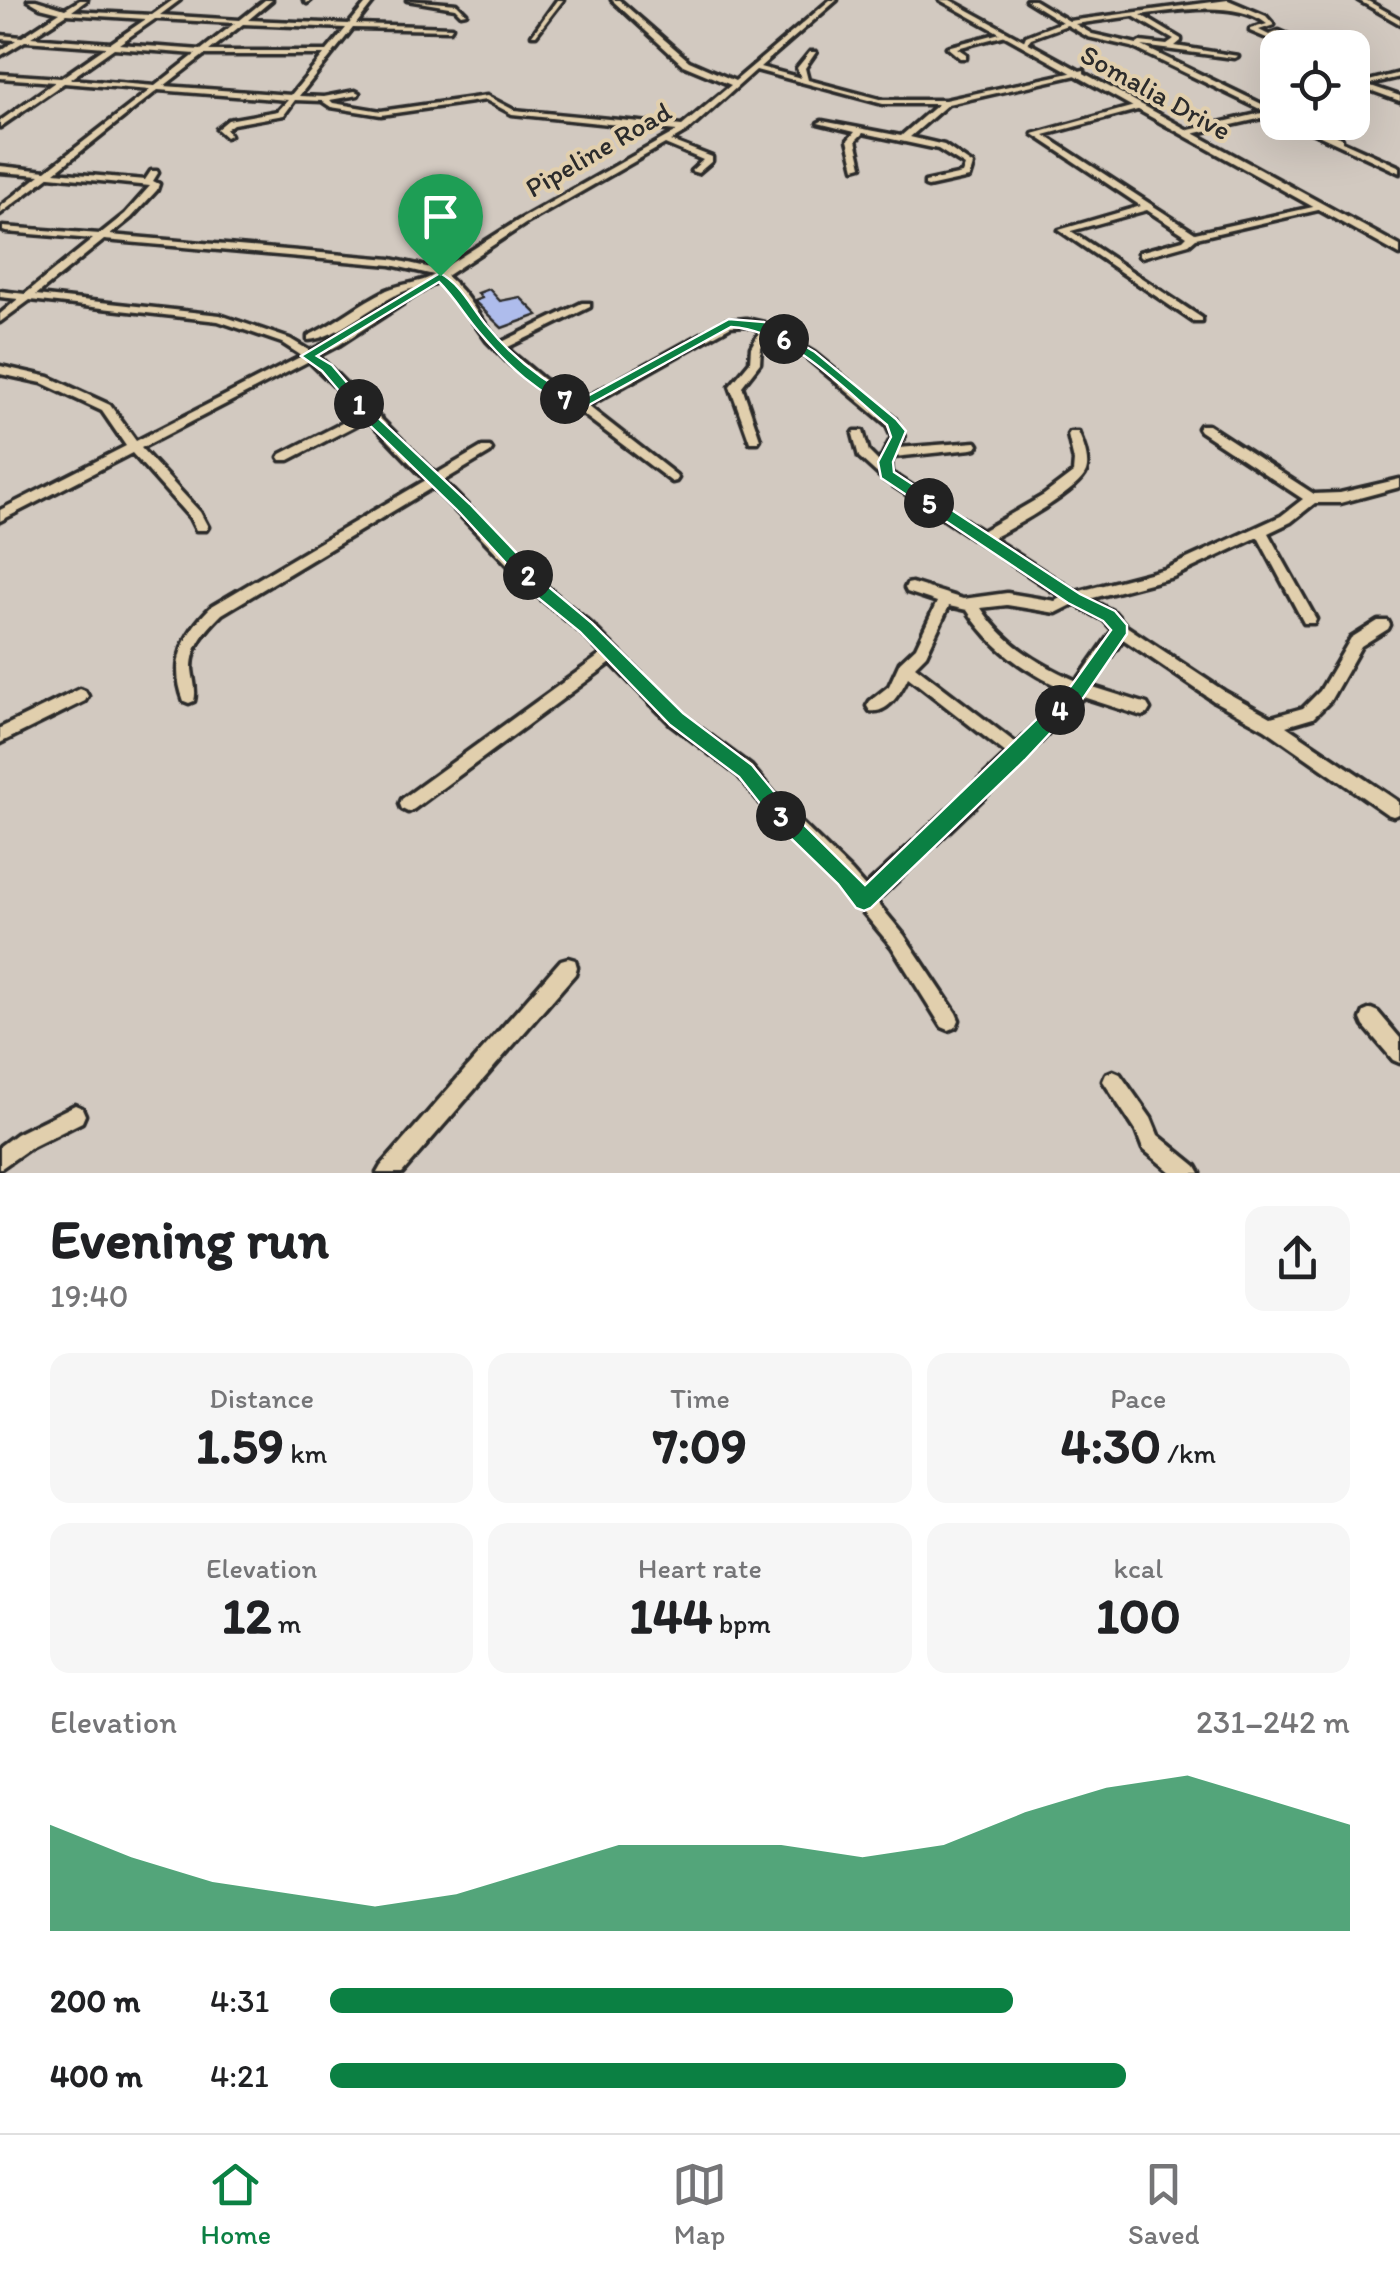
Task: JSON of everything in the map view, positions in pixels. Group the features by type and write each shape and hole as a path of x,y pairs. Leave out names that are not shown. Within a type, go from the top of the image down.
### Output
{"main road":[{"name":"Somalia Drive","path":"947,0 1400,248"},
{"name":"Somalia Drive","path":"947,0 1400,248"}],"street":[{"path":"31,0 46,10 353,28 450,28"},
{"path":"0,54 84,0"},
{"path":"3,121 177,0"},
{"path":"0,211 269,0"},
{"path":"226,135 221,129 224,126 281,113 372,0"},
{"path":"410,0 457,6 463,14"},
{"path":"534,34 560,0"},
{"path":"616,0 686,64 737,86"},
{"name":"Pipeline Road","path":"0,516 307,356 522,222 685,129 834,0"},
{"path":"1029,0 1098,39 1234,56"},
{"path":"1361,0 1400,20"},
{"path":"1026,42 1028,36 1067,23 1211,2 1228,2 1254,12 1270,26 1252,30 1260,33"},
{"path":"1135,15 1179,40 1168,48"},
{"path":"963,56 951,47 1004,34"},
{"path":"0,37 264,56 329,52"},
{"path":"1134,45 1260,105"},
{"path":"805,79 801,68 813,54"},
{"path":"756,68 883,102 945,102 1078,72"},
{"path":"1370,84 1400,75"},
{"path":"0,76 324,99 355,93"},
{"path":"1370,90 1400,99"},
{"path":"324,99 331,105 381,113 487,98 512,112 685,129"},
{"path":"907,138 945,102"},
{"path":"1138,106 1037,134 1194,236"},
{"path":"1192,132 1260,116"},
{"path":"822,123 941,147 969,165 966,176 960,179 928,184"},
{"path":"858,166 852,140 859,133"},
{"path":"1333,140 1400,170"},
{"path":"1340,140 1350,141"},
{"path":"665,141 709,159 695,171"},
{"path":"0,168 155,184 100,237 0,319"},
{"path":"146,184 154,173"},
{"path":"1146,207 1064,230 1198,320"},
{"path":"1142,254 1186,242 1194,236 1322,208"},
{"path":"2,230 391,262 441,275 500,347 539,385 580,406 672,478"},
{"path":"312,338 332,331 406,284 426,285"},
{"path":"0,294 220,318 286,340 327,368 367,415 543,592 613,654 676,719 745,771 783,818 845,877 898,940 949,1020"},
{"path":"500,347 586,306"},
{"path":"580,406 729,323 746,322 810,355 882,411 899,431 883,469 886,475"},
{"path":"754,439 736,386 756,363 756,347 767,330"},
{"path":"0,370 45,380 106,408 155,475 196,515 201,527"},
{"path":"284,457 367,415"},
{"path":"1204,428 1312,499 1340,498 1400,482"},
{"path":"858,434 863,454 886,475 1074,598 1109,616 1121,630 1393,808"},
{"path":"982,537 1022,516 1078,475 1081,463 1074,435"},
{"path":"891,453 972,446"},
{"path":"189,696 182,665 188,644 201,624 276,573 486,450"},
{"path":"912,588 971,604 1008,600 1056,607 1074,598 1168,573 1302,510 1312,499"},
{"path":"1260,530 1309,619"},
{"path":"875,706 894,690 905,666 921,651 945,600"},
{"path":"971,604 982,626 1078,692 1142,708"},
{"path":"1270,724 1308,713 1325,696 1356,642 1383,625"},
{"path":"864,900 1078,692 1121,630"},
{"path":"408,804 613,654"},
{"path":"905,666 1018,754"},
{"path":"0,736 80,696"},
{"path":"388,1173 568,967"},
{"path":"1371,1019 1400,1053"},
{"path":"1113,1081 1144,1125 1150,1142 1189,1173"},
{"path":"0,1159 23,1140 75,1115"}],"building":[{"path":"489,289 500,301 520,297 538,315 502,328 474,301 482,298 478,293"}],"route":[{"path":"440,276 461,296 482,329 539,385 580,406 729,323 760,325 831,370 892,422 899,431 883,469 886,475 1074,598 1109,616 1121,630 1078,692 864,900 783,818 745,771 676,719 367,415 327,368 307,356 335,343 440,276"}]}
